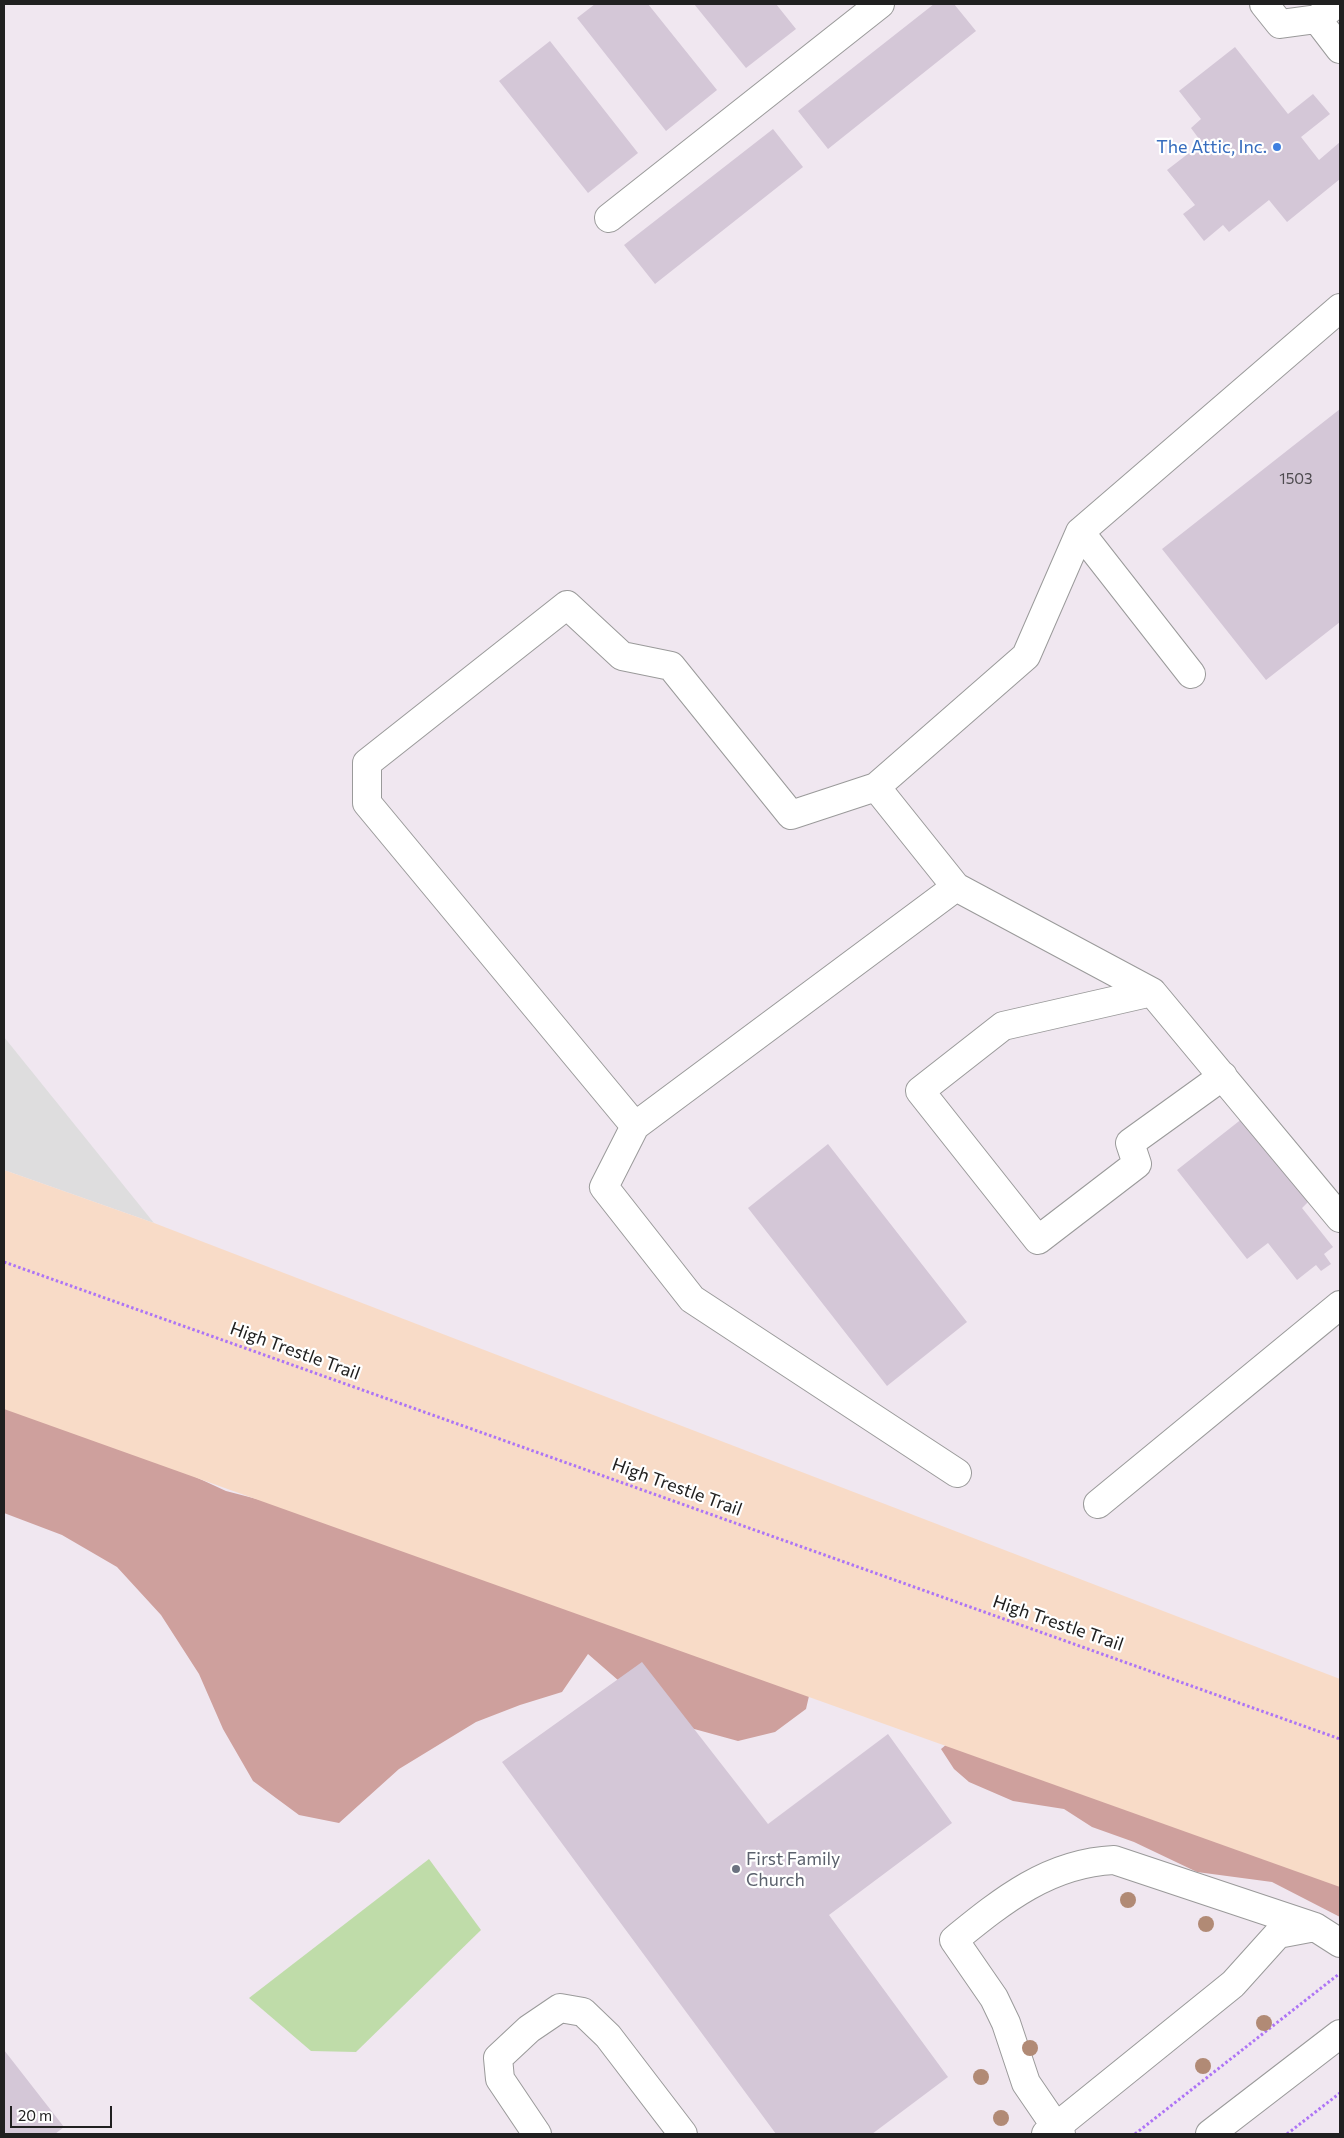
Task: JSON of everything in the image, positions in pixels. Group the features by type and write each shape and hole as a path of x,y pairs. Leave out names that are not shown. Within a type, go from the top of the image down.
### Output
{"street":[{"path":"609,218 880,4"},
{"path":"1264,4 1280,24 1327,11 1340,49"},
{"path":"635,1126 366,803 367,762 567,604 622,656 671,666 791,815 876,787 1026,656 1080,532 1340,308"},
{"path":"1080,532 1191,674"},
{"path":"876,787 956,887 1152,992 1224,1076 1340,1218"},
{"path":"956,887 635,1126 604,1187 692,1300 957,1473"},
{"path":"1152,992 1003,1026 920,1091 1038,1240 1137,1164 1130,1143 1224,1076"},
{"path":"1098,1504 1340,1305"},
{"path":"1315,1927 1278,1934 1232,1984 1054,2132 1026,2083 1006,2023 994,1998 954,1940 996,1905 1047,1875 1089,1861 1114,1860 1315,1927 1340,1942"},
{"path":"537,2134 500,2079 498,2058 529,2029 560,2008 583,2012 608,2036 683,2134"},
{"path":"1210,2134 1340,2034"}],"path":[{"name":"High Trestle Trail","path":"4,1262 1340,1739"},
{"path":"1135,2134 1340,1973"},
{"path":"1287,2134 1340,2093"}],"shaded area":[{"path":"4,1037 154,1223 4,1170"},
{"path":"4,1170 154,1223 1340,1679 1340,1887 4,1409"},
{"path":"4,1374 124,1444 226,1491 307,1512 809,1696 806,1709 775,1732 738,1741 665,1721 588,1654 562,1692 520,1705 476,1722 399,1769 339,1823 299,1815 253,1781 223,1729 199,1674 161,1615 117,1567 62,1535 4,1513"},
{"path":"959,1734 1340,1815 1340,1917 1272,1882 1197,1872 1134,1842 1092,1827 1064,1809 1013,1801 969,1782 954,1769 941,1749"},
{"path":"429,1859 481,1930 356,2052 311,2051 249,1998"}],"building":[{"path":"595,4 648,4 717,90 666,131 577,18"},
{"path":"694,4 776,4 796,29 746,68"},
{"path":"934,4 954,4 976,31 828,149 798,111"},
{"path":"550,41 638,153 588,193 499,81"},
{"path":"1235,47 1288,114 1313,94 1330,114 1301,137 1319,160 1340,142 1340,179 1287,222 1269,200 1229,232 1223,225 1204,241 1183,214 1195,205 1167,170 1202,143 1191,128 1201,119 1179,91"},
{"path":"773,129 803,167 655,284 624,245"},
{"path":"1340,409 1340,622 1266,680 1162,549"},
{"path":"1243,1118 1309,1201 1302,1208 1333,1247 1324,1254 1331,1264 1321,1271 1316,1265 1297,1280 1268,1243 1247,1259 1177,1170"},
{"path":"828,1144 967,1322 887,1386 748,1208"},
{"name":"First Family Church","path":"642,1662 768,1824 888,1734 952,1823 829,1915 948,2077 872,2134 776,2134 502,1762"},
{"path":"4,2050 64,2127 55,2134 4,2134"}],"place":[{"name":"The Attic, Inc.","path":"1277,147"},
{"name":"First Family Church","path":"736,1869"}]}
